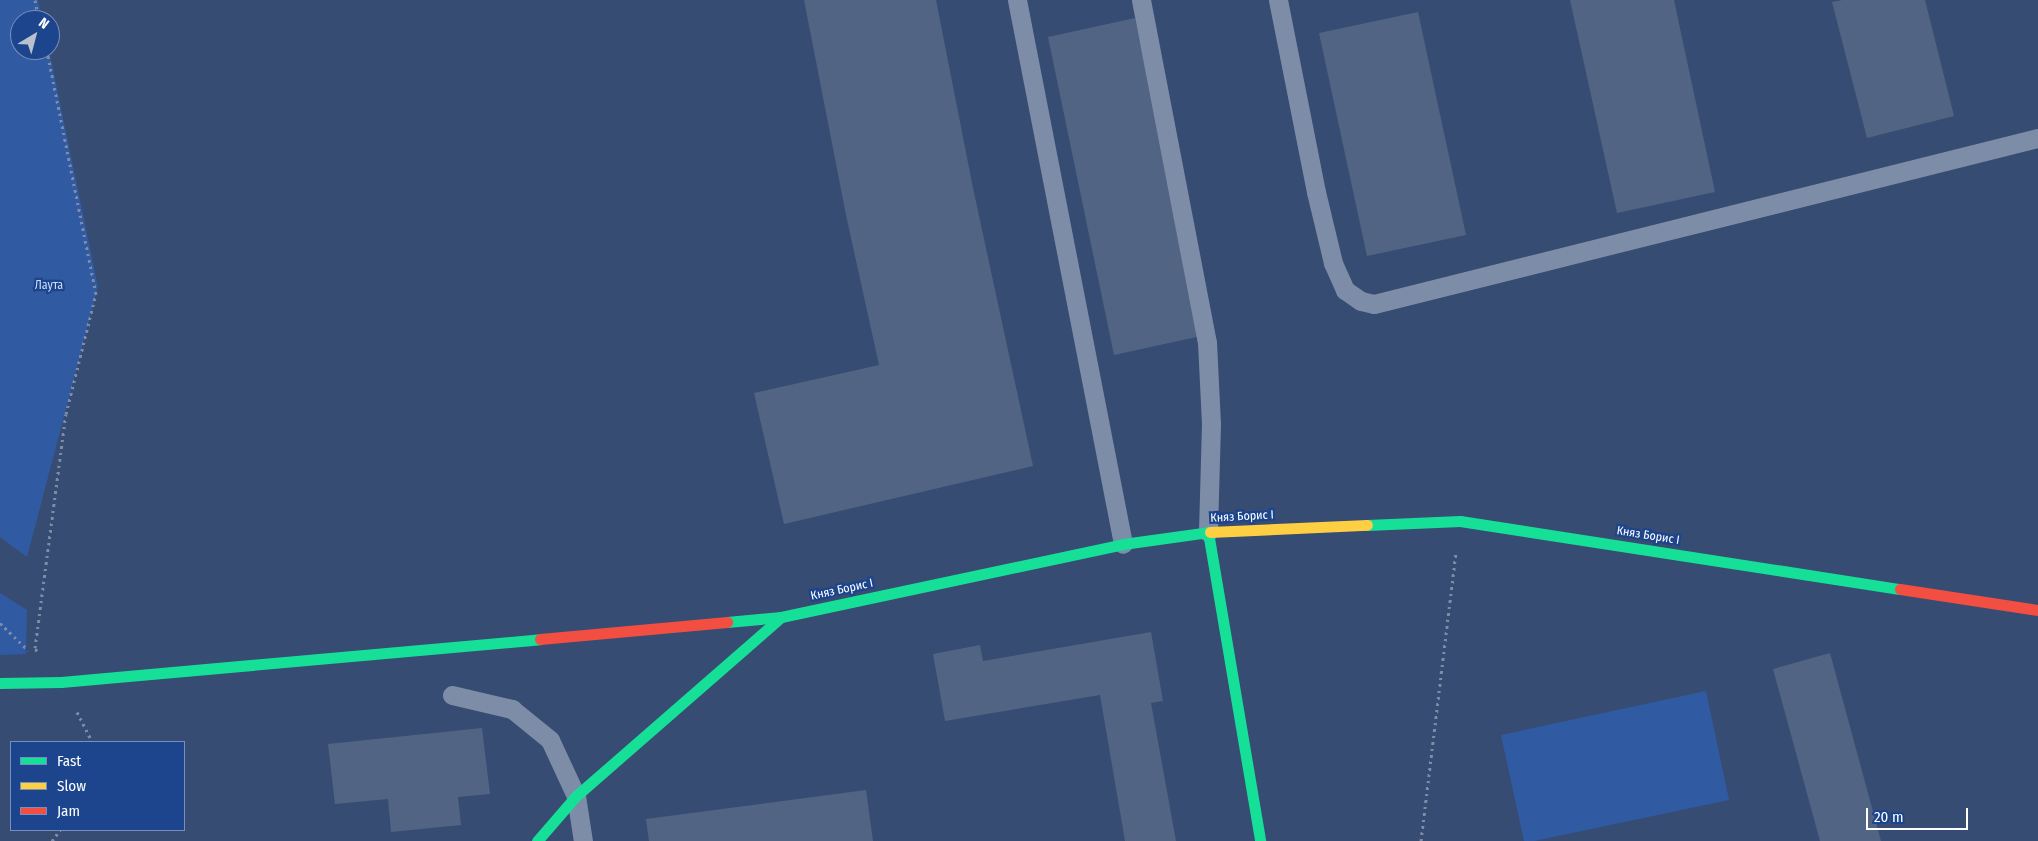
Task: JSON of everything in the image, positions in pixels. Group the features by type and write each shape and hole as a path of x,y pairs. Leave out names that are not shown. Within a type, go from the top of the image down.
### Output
{"street":[{"name":"Княз Борис I","path":"537,841 576,796 781,617 1123,544 1208,532 1460,521 2038,610"},
{"path":"1208,532 1260,841"},
{"path":"0,683 61,682 781,617"}],"lane":[{"path":"1017,0 1123,544"},
{"path":"1141,0 1206,342 1210,424 1208,532"},
{"path":"1278,0 1316,192 1333,263 1344,290 1361,301 1374,304 2038,138"},
{"path":"452,695 512,709 550,740 576,796 584,841"}],"path":[{"path":"49,60 96,294 66,414 35,648 61,682"},
{"path":"1421,841 1460,521"}],"green space":[{"name":"Лаута","path":"0,0 38,0 40,10 10,10 10,60 51,60 98,287 27,557 0,537"},
{"path":"0,593 27,610 26,654 0,655"},
{"path":"1706,691 1729,800 1534,841 1524,841 1501,735"}],"building":[{"path":"804,0 936,0 973,188 1033,466 784,524 754,393 879,365 846,215"},
{"path":"1570,0 1674,0 1715,192 1617,213"},
{"path":"1842,0 1925,0 1954,116 1867,138 1832,2"},
{"path":"1418,12 1466,235 1367,256 1319,33"},
{"path":"1135,18 1201,336 1114,355 1048,37"},
{"path":"1151,632 1163,701 1151,703 1176,841 1125,841 1100,695 945,721 933,654 980,645 983,661"},
{"path":"1830,653 1881,841 1820,841 1773,669"},
{"path":"482,728 490,794 458,797 461,825 391,832 388,799 335,804 328,744"},
{"path":"866,790 873,841 649,841 646,819"}],"traffic: fast":[{"path":"1367,525 1460,521 1900,589"},
{"path":"1208,532 1260,841"},
{"path":"727,622 781,617 1123,544 1210,532"},
{"path":"537,841 576,796 781,617"},
{"path":"0,683 61,682 540,639"}],"traffic: slow":[{"path":"1210,532 1367,525"}],"traffic: jam":[{"path":"1900,589 2038,610"},
{"path":"540,639 727,622"}]}
